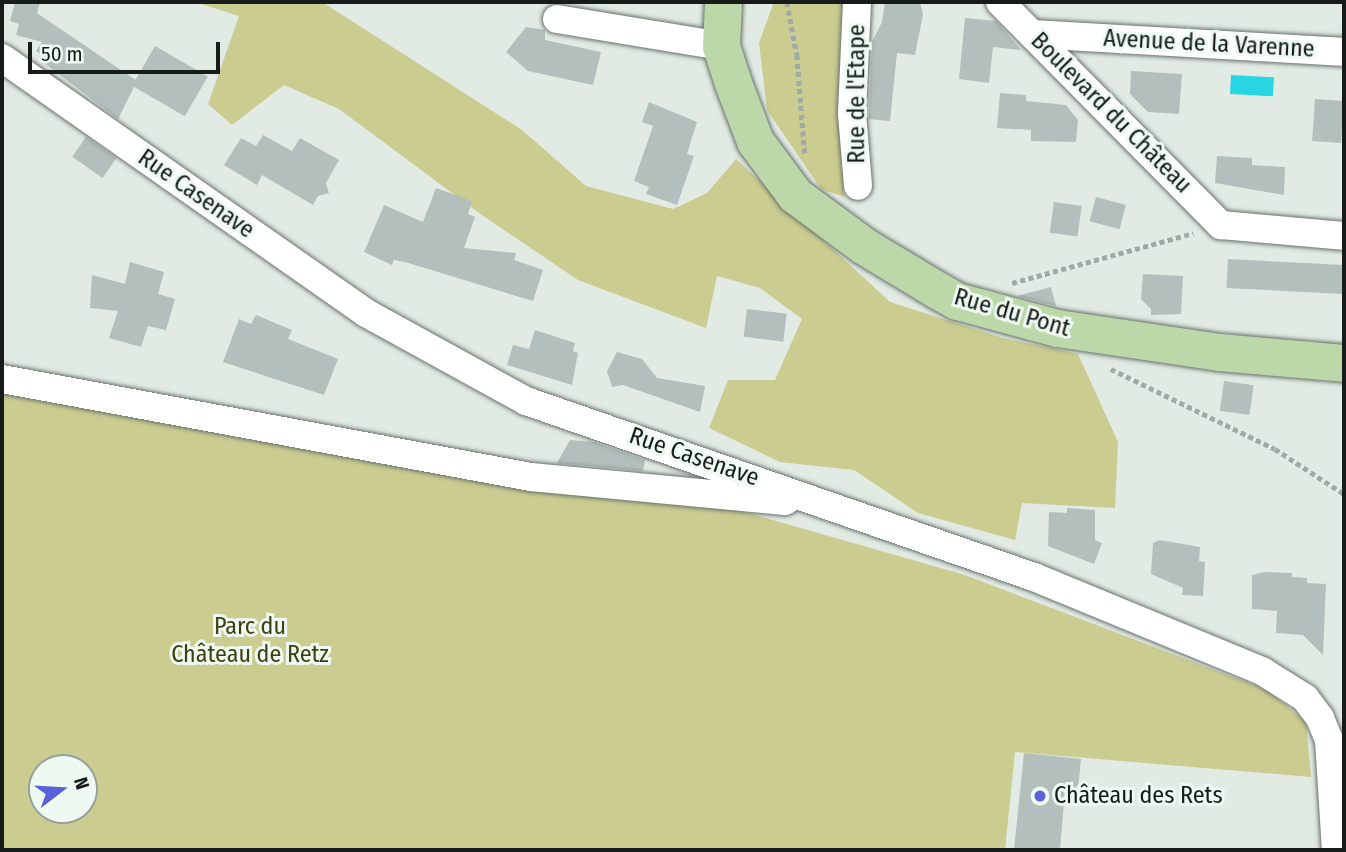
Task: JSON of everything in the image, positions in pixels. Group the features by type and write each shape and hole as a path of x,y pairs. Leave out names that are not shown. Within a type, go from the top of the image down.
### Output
{"main road":[{"name":"Rue du Pont","path":"723,2 722,46 733,83 755,141 795,195 864,246 957,302 1057,328 1219,352 1344,363"},
{"name":"Rue du Pont","path":"733,83 746,2"}],"street":[{"name":"Rue de l'Etape","path":"857,2 852,114 858,186"},
{"name":"Boulevard du Château","path":"1000,2 1221,225"},
{"path":"557,19 722,46"},
{"name":"Avenue de la Varenne","path":"1033,34 1344,52"},
{"name":"Rue Casenave","path":"2,58 366,313 526,401 800,492 1046,582 1262,671 1305,698 1329,740 1335,844"},
{"path":"1221,225 1344,236"},
{"path":"2,379 531,477 785,501 800,492"}],"path":[{"path":"787,2 797,55 807,167"},
{"path":"1000,286 1221,225"},
{"path":"1106,368 1275,449 1344,494"}],"green space":[{"path":"195,2 322,2 522,130 586,186 673,209 707,193 736,159 890,302 1003,338 1078,354 1118,442 1115,508 1022,503 1015,540 918,513 854,470 780,462 709,428 728,380 775,380 802,319 760,288 717,276 706,328 578,280 479,213 339,109 284,85 232,125 208,104 239,16"},
{"path":"774,2 843,2 844,197 821,189 767,110 759,43"},
{"name":"Parc du Château de Retz","path":"2,392 685,495 965,575 1267,690 1306,722 1311,777 1015,752 1005,850 2,850"}],"water":[{"path":"1231,75 1274,77 1273,96 1230,94"}],"building":[{"path":"15,2 40,2 37,13 137,81 118,119 39,59 42,55 36,51 42,42 16,35 19,24 10,21"},
{"path":"885,2 920,2 923,14 915,55 897,53 890,121 869,119 872,42 882,22"},
{"path":"965,18 996,21 1021,50 993,47 989,83 959,79"},
{"path":"526,27 545,30 545,40 601,52 593,85 528,71 506,52"},
{"path":"155,46 208,76 185,116 132,86"},
{"path":"1131,71 1182,74 1179,114 1148,112 1130,94"},
{"path":"1000,93 1026,95 1026,101 1066,105 1078,120 1076,142 1031,141 1031,130 997,128"},
{"path":"1315,99 1344,101 1341,143 1312,141"},
{"path":"649,102 697,122 687,154 694,156 677,205 646,194 649,187 634,181 653,126 642,122"},
{"path":"263,135 292,151 300,138 339,160 326,183 329,193 318,196 313,205 262,175 257,185 224,165 241,138 256,146"},
{"path":"86,137 116,158 103,178 72,157"},
{"path":"1217,156 1252,158 1252,165 1285,167 1284,195 1215,183"},
{"path":"436,188 472,201 468,214 475,217 464,248 516,253 514,260 543,270 533,301 405,262 394,260 392,265 364,252 384,205 423,222"},
{"path":"1096,197 1126,205 1119,229 1090,221"},
{"path":"1054,202 1082,206 1077,237 1050,233"},
{"path":"1228,259 1344,265 1342,294 1226,288"},
{"path":"130,262 164,272 158,294 175,299 166,330 148,326 141,347 109,338 118,311 90,308 92,275 125,284"},
{"path":"1143,274 1183,276 1181,314 1151,315 1151,309 1141,299"},
{"path":"1051,287 1056,306 1017,296"},
{"path":"747,309 787,314 783,342 744,337"},
{"path":"256,315 292,330 288,339 338,359 324,395 223,362 239,319 251,324"},
{"path":"535,330 575,343 573,351 578,353 572,385 507,365 513,345 529,349"},
{"path":"617,352 642,359 657,378 705,386 700,412 623,385 612,387 607,371"},
{"path":"1224,381 1254,385 1250,415 1220,411"},
{"path":"570,440 593,442 645,460 643,471 557,463"},
{"path":"1067,508 1095,510 1095,540 1102,543 1094,564 1048,546 1049,512 1067,513"},
{"path":"1159,540 1200,547 1199,561 1205,562 1203,596 1182,595 1183,588 1151,574 1153,543"},
{"path":"1265,572 1292,573 1292,577 1307,578 1307,583 1326,584 1323,655 1303,635 1276,633 1277,611 1252,609 1252,575"},
{"name":"Château des Rets","path":"1024,753 1081,759 1078,790 1065,789 1060,850 1014,850"}],"place":[{"name":"Château des Rets","path":"1040,796"}]}
